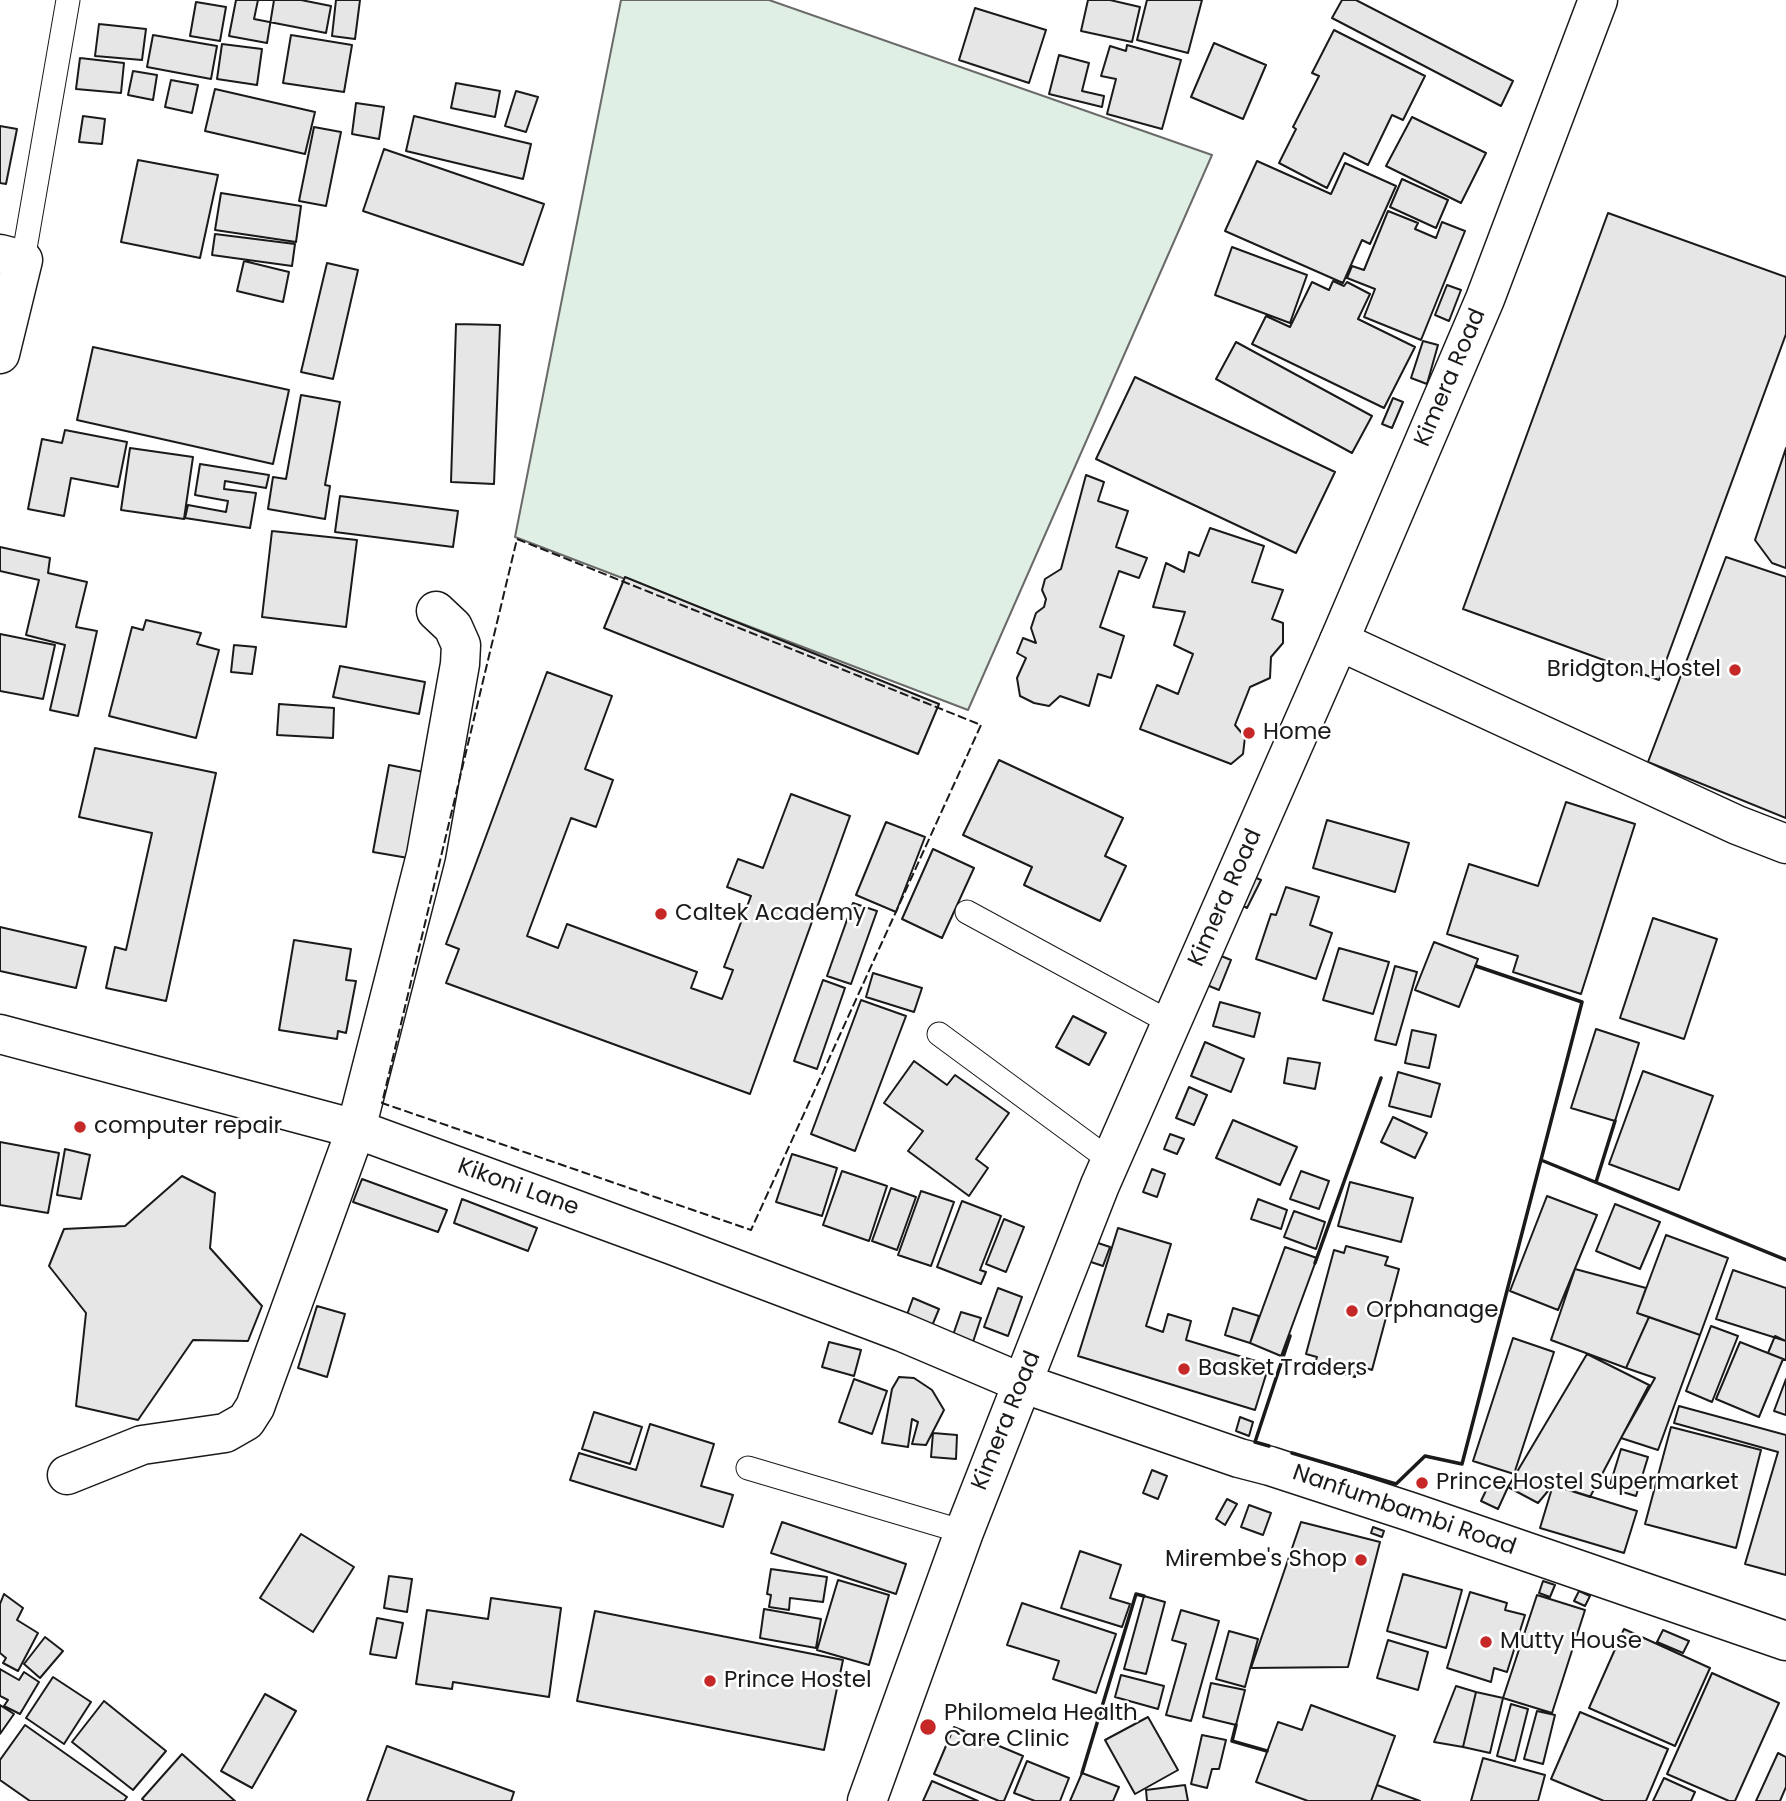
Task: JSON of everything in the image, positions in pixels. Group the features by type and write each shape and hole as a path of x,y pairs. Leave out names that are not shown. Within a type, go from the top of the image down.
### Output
{"street":[{"name":"Kimera Road","path":"867,1801 964,1532 1111,1161 1339,641 1485,299 1598,0"},
{"path":"0,354 11,257"},
{"path":"67,1475 142,1445 225,1433 246,1421 255,1407 356,1129 426,855 460,664 461,645 453,627 436,611"},
{"path":"1339,641 1737,825 1786,844"},
{"name":"Kikoni Lane","path":"0,1034 356,1129 672,1244 902,1332 1022,1383"},
{"name":"Nanfumbambi Road","path":"1022,1383 1786,1641"}],"lane":[{"path":"11,257 68,0"},
{"path":"967,912 1171,1023"},
{"path":"939,1034 1111,1161"},
{"path":"748,1468 964,1532"}],"green space":[{"path":"621,0 769,0 1212,155 968,710 515,537"}],"building":[{"path":"236,0 274,0 267,43 229,36"},
{"path":"258,0 301,0 331,6 326,33 254,19"},
{"path":"336,0 360,0 355,39 332,36"},
{"path":"1088,0 1110,0 1140,7 1132,42 1081,31"},
{"path":"1147,0 1202,0 1188,53 1137,40"},
{"path":"1342,0 1356,0 1513,81 1501,106 1332,18"},
{"path":"196,2 226,7 220,41 190,36"},
{"path":"975,8 1046,30 1029,83 959,60"},
{"path":"99,24 146,29 142,60 95,56"},
{"path":"1334,30 1425,76 1403,120 1392,115 1368,165 1344,153 1327,188 1279,163 1296,129 1293,127 1319,76 1312,73"},
{"path":"153,35 217,46 211,79 147,67"},
{"path":"291,35 352,45 344,92 283,83"},
{"path":"1214,43 1266,65 1243,119 1191,97"},
{"path":"222,44 262,49 257,85 217,79"},
{"path":"1127,45 1181,60 1162,129 1107,114 1116,79 1101,76 1110,46 1126,51"},
{"path":"1059,55 1089,63 1082,91 1104,96 1102,107 1049,94"},
{"path":"80,58 124,63 121,93 76,89"},
{"path":"133,71 157,75 153,100 128,95"},
{"path":"171,80 198,85 192,113 165,107"},
{"path":"456,83 500,91 495,117 451,108"},
{"path":"215,89 315,112 305,154 205,131"},
{"path":"516,91 538,97 526,132 505,126"},
{"path":"356,103 384,107 379,139 352,134"},
{"path":"83,116 105,119 102,144 79,142"},
{"path":"414,116 531,144 523,179 406,151"},
{"path":"1412,117 1486,153 1461,203 1386,166"},
{"path":"0,126 17,129 6,184 0,183"},
{"path":"314,127 341,132 326,206 299,201"},
{"path":"384,149 544,204 523,265 363,211"},
{"path":"138,160 218,175 200,258 121,242"},
{"path":"1257,161 1331,194 1345,163 1396,186 1370,244 1362,240 1343,283 1225,231"},
{"path":"1402,179 1448,200 1436,228 1390,207"},
{"path":"221,193 301,206 296,242 215,230"},
{"path":"1388,211 1418,223 1415,229 1436,238 1442,222 1465,231 1421,340 1364,317 1375,289 1347,278 1352,266 1364,270"},
{"path":"1608,213 1786,277 1786,334 1659,680 1463,609"},
{"path":"215,234 295,244 292,266 212,255"},
{"path":"1232,247 1307,275 1290,323 1215,295"},
{"path":"244,261 289,272 283,302 237,291"},
{"path":"327,263 358,270 333,379 301,372"},
{"path":"1333,281 1344,286 1347,282 1370,294 1358,319 1415,347 1384,408 1252,344 1266,316 1290,327 1312,282 1329,290"},
{"path":"1447,285 1461,290 1449,321 1435,315"},
{"path":"456,324 500,325 494,484 451,482"},
{"path":"1423,341 1438,345 1427,384 1411,378"},
{"path":"1236,342 1372,416 1352,453 1216,379"},
{"path":"93,347 289,390 273,464 77,420"},
{"path":"1135,377 1335,472 1296,553 1096,459"},
{"path":"301,395 340,402 325,485 330,486 325,519 268,509 273,477 286,479"},
{"path":"1393,398 1403,402 1392,428 1382,424"},
{"path":"65,430 127,442 118,487 71,478 64,516 28,509 42,439 62,443"},
{"path":"130,448 193,457 184,519 121,510"},
{"path":"1786,448 1786,568 1772,563 1755,540"},
{"path":"200,464 269,475 266,488 225,481 224,489 256,493 250,528 185,518 188,505 226,512 228,501 195,495"},
{"path":"1086,475 1104,482 1098,501 1128,511 1116,547 1147,558 1139,578 1119,571 1100,627 1124,636 1111,678 1098,674 1089,706 1060,696 1049,706 1020,696 1017,678 1026,658 1017,653 1023,638 1036,643 1031,628 1036,613 1044,607 1046,599 1042,590 1045,579 1061,569"},
{"path":"340,496 458,511 453,547 335,532"},
{"path":"1210,528 1264,546 1252,582 1283,590 1272,619 1283,623 1283,643 1271,657 1270,678 1250,687 1235,725 1245,737 1243,754 1231,764 1140,729 1157,685 1178,694 1193,654 1174,645 1185,612 1153,607 1166,563 1184,572 1189,552 1199,556"},
{"path":"272,531 357,540 346,627 262,617"},
{"path":"0,547 50,558 48,573 87,582 76,627 97,631 78,716 50,710 65,645 26,635 39,580 0,571"},
{"name":"Bridgton Hostel","path":"1726,557 1786,577 1786,818 1648,762"},
{"path":"625,577 939,704 918,754 604,628"},
{"path":"146,620 201,633 197,644 219,650 196,738 109,716 132,627 143,630"},
{"path":"0,634 55,645 43,699 0,691"},
{"path":"234,645 256,647 252,674 231,672"},
{"path":"340,666 425,682 419,714 333,697"},
{"path":"547,672 612,696 585,769 613,780 596,827 571,818 527,936 558,948 567,924 697,972 691,988 722,999 733,970 724,967 751,896 727,887 738,859 763,868 791,794 850,816 750,1094 446,983 459,949 446,944"},
{"path":"279,704 334,708 333,738 277,735"},
{"path":"95,748 216,773 166,1001 106,988 115,947 126,950 152,833 79,817"},
{"path":"999,760 1123,818 1105,856 1126,866 1100,921 1024,885 1032,867 963,835"},
{"path":"389,765 429,773 414,859 373,852"},
{"path":"1566,802 1635,824 1581,994 1513,972 1518,956 1447,934 1469,864 1538,886"},
{"path":"1327,820 1409,843 1395,892 1313,868"},
{"path":"886,822 925,837 896,912 856,895"},
{"path":"933,849 974,868 942,938 902,919"},
{"path":"1247,874 1261,880 1247,908 1234,901"},
{"path":"1286,887 1319,897 1310,925 1332,933 1316,979 1256,959 1271,914 1276,915"},
{"path":"853,903 877,911 851,984 827,976"},
{"path":"1653,918 1717,939 1684,1039 1620,1018"},
{"path":"0,927 86,947 76,988 0,971"},
{"path":"294,940 351,949 346,980 356,981 346,1033 338,1031 337,1039 279,1030"},
{"path":"1434,942 1478,959 1459,1007 1415,990"},
{"path":"1339,948 1389,962 1373,1014 1323,1000"},
{"path":"1209,951 1231,960 1219,990 1197,981"},
{"path":"1395,966 1417,972 1396,1045 1375,1040"},
{"path":"873,973 922,988 914,1012 866,997"},
{"path":"823,980 845,988 817,1069 794,1061"},
{"path":"861,1000 906,1016 855,1151 811,1134"},
{"path":"1220,1002 1260,1013 1254,1037 1213,1026"},
{"path":"1073,1016 1106,1033 1089,1065 1056,1047"},
{"path":"1596,1029 1639,1043 1615,1121 1571,1108"},
{"path":"1412,1030 1436,1035 1429,1068 1405,1063"},
{"path":"1205,1042 1244,1059 1231,1092 1191,1076"},
{"path":"1288,1058 1320,1063 1315,1089 1284,1083"},
{"path":"914,1061 947,1085 955,1075 1009,1113 976,1159 988,1168 969,1196 908,1151 923,1131 884,1103"},
{"path":"1643,1071 1713,1096 1679,1190 1609,1164"},
{"path":"1398,1072 1440,1084 1431,1117 1389,1106"},
{"path":"1189,1087 1207,1095 1194,1125 1176,1118"},
{"path":"1393,1117 1427,1133 1415,1158 1381,1142"},
{"path":"1233,1120 1297,1147 1280,1185 1216,1158"},
{"path":"1170,1134 1184,1139 1177,1154 1164,1149"},
{"path":"0,1142 59,1153 48,1213 0,1205"},
{"path":"65,1149 90,1155 81,1199 57,1195"},
{"path":"792,1154 837,1168 822,1216 776,1202"},
{"path":"1152,1169 1165,1174 1157,1197 1143,1192"},
{"path":"842,1171 887,1186 869,1241 823,1225"},
{"path":"1301,1171 1329,1181 1319,1209 1290,1199"},
{"path":"182,1176 215,1193 210,1248 262,1306 248,1341 193,1340 138,1420 76,1406 86,1313 49,1266 64,1229 125,1226"},
{"path":"362,1179 447,1210 438,1232 353,1202"},
{"name":"Orphanage","path":"1350,1182 1413,1198 1401,1242 1338,1226"},
{"path":"891,1188 916,1197 897,1250 872,1241"},
{"path":"921,1191 954,1202 931,1266 898,1255"},
{"path":"1547,1196 1597,1215 1558,1310 1510,1291"},
{"path":"462,1199 537,1228 528,1251 454,1223"},
{"path":"1258,1199 1287,1210 1281,1229 1251,1219"},
{"path":"962,1201 1001,1216 980,1270 986,1272 981,1284 937,1267"},
{"path":"1615,1204 1660,1222 1640,1269 1596,1251"},
{"path":"1294,1211 1325,1222 1316,1249 1284,1237"},
{"path":"1004,1219 1024,1227 1006,1272 986,1264"},
{"path":"1118,1228 1171,1244 1146,1326 1163,1332 1168,1314 1191,1321 1186,1340 1269,1365 1255,1410 1078,1356"},
{"path":"1666,1235 1728,1258 1700,1335 1637,1313"},
{"path":"1095,1242 1110,1247 1103,1266 1088,1261"},
{"name":"Orphanage","path":"1346,1246 1388,1257 1385,1265 1399,1269 1372,1370 1357,1365 1355,1377 1314,1366 1317,1357 1306,1354 1334,1250 1344,1253"},
{"path":"1285,1247 1317,1258 1281,1356 1250,1343"},
{"path":"1575,1269 1646,1288 1637,1313 1649,1317 1626,1368 1551,1340"},
{"path":"1733,1270 1786,1288 1786,1341 1716,1319"},
{"path":"998,1288 1022,1297 1008,1336 984,1327"},
{"path":"913,1298 939,1309 929,1333 904,1323"},
{"path":"317,1306 345,1314 327,1377 298,1368"},
{"path":"1233,1308 1259,1316 1250,1343 1225,1335"},
{"path":"961,1312 981,1318 972,1345 952,1338"},
{"path":"1649,1317 1700,1335 1658,1450 1621,1438 1655,1378 1626,1368"},
{"path":"1711,1326 1738,1336 1712,1402 1686,1391"},
{"path":"1775,1336 1786,1341 1786,1360 1768,1353"},
{"path":"1513,1338 1554,1352 1514,1474 1473,1461"},
{"path":"829,1342 861,1350 854,1376 822,1367"},
{"path":"1740,1342 1783,1359 1759,1417 1716,1399"},
{"path":"1587,1354 1649,1385 1590,1497 1553,1485 1538,1503 1508,1487"},
{"path":"899,1377 914,1378 932,1390 944,1410 926,1445 912,1444 918,1422 912,1419 908,1447 882,1443 892,1389"},
{"path":"854,1379 887,1391 872,1434 839,1422"},
{"path":"1786,1379 1786,1415 1774,1411"},
{"path":"1679,1406 1786,1435 1786,1575 1745,1564 1778,1452 1674,1423"},
{"path":"594,1412 642,1427 630,1464 582,1449"},
{"path":"1240,1417 1253,1422 1249,1436 1236,1431"},
{"path":"650,1424 714,1444 701,1486 733,1495 723,1527 570,1480 579,1453 636,1470"},
{"path":"1671,1427 1761,1450 1736,1548 1645,1524"},
{"path":"933,1433 957,1435 956,1459 931,1457"},
{"path":"1621,1449 1648,1457 1636,1496 1609,1488"},
{"path":"1152,1470 1167,1476 1158,1499 1143,1493"},
{"path":"1491,1480 1508,1487 1498,1509 1481,1501"},
{"path":"1553,1485 1637,1511 1624,1553 1540,1528"},
{"path":"1227,1499 1237,1504 1225,1525 1216,1519"},
{"path":"1249,1505 1271,1513 1263,1535 1241,1527"},
{"path":"782,1522 906,1564 896,1594 771,1553"},
{"path":"1301,1522 1380,1542 1348,1667 1251,1668"},
{"path":"1373,1527 1384,1531 1382,1537 1371,1533"},
{"path":"301,1534 354,1567 313,1632 260,1598"},
{"path":"1080,1551 1121,1565 1110,1598 1130,1604 1122,1627 1061,1608"},
{"path":"771,1569 827,1577 823,1602 790,1598 789,1610 769,1607 771,1595 767,1594"},
{"path":"1403,1574 1462,1590 1446,1648 1387,1631"},
{"path":"389,1576 412,1579 407,1612 384,1608"},
{"path":"838,1580 889,1595 869,1665 817,1650"},
{"path":"1543,1581 1555,1585 1550,1597 1539,1593"},
{"path":"1579,1591 1590,1596 1585,1606 1574,1601"},
{"name":"Mutty House","path":"1470,1592 1507,1603 1505,1610 1525,1615 1507,1672 1494,1668 1491,1682 1447,1668"},
{"path":"4,1594 23,1608 17,1620 38,1633 18,1671 3,1663 6,1658 0,1653 0,1604"},
{"path":"1537,1595 1585,1610 1552,1713 1503,1698"},
{"path":"1144,1596 1165,1602 1146,1674 1124,1669"},
{"path":"491,1598 561,1608 549,1697 453,1682 452,1689 416,1684 427,1610 488,1619"},
{"path":"1022,1603 1116,1634 1096,1693 1053,1679 1059,1661 1007,1645"},
{"path":"764,1609 821,1619 816,1648 760,1638"},
{"path":"1181,1610 1219,1621 1191,1721 1166,1715 1186,1644 1172,1640"},
{"name":"Prince Hostel","path":"595,1611 843,1660 824,1750 577,1701"},
{"path":"377,1618 403,1623 396,1658 370,1654"},
{"path":"1624,1629 1710,1668 1675,1746 1589,1708"},
{"path":"1663,1630 1689,1641 1683,1653 1657,1642"},
{"path":"1229,1631 1258,1639 1245,1687 1216,1679"},
{"path":"45,1637 63,1651 40,1678 24,1664"},
{"path":"1388,1640 1428,1652 1418,1690 1377,1678"},
{"path":"0,1669 19,1680 24,1672 39,1682 20,1714 4,1706 8,1700 0,1696"},
{"path":"1712,1673 1779,1703 1735,1801 1729,1801 1667,1774"},
{"path":"1121,1675 1164,1686 1158,1709 1115,1697"},
{"path":"53,1677 91,1702 64,1744 26,1718"},
{"path":"1211,1683 1245,1690 1236,1725 1203,1717"},
{"path":"1456,1686 1476,1692 1463,1747 1434,1742"},
{"path":"1476,1692 1503,1698 1490,1753 1463,1747"},
{"path":"265,1694 296,1711 252,1788 221,1771"},
{"path":"104,1701 166,1751 133,1790 72,1742"},
{"path":"1511,1704 1528,1709 1515,1761 1497,1756"},
{"path":"0,1705 14,1714 0,1734"},
{"path":"1311,1705 1395,1736 1371,1801 1308,1801 1256,1782 1278,1722 1302,1730"},
{"path":"1537,1711 1555,1715 1543,1764 1524,1759"},
{"path":"1580,1712 1668,1749 1646,1801 1604,1801 1551,1779"},
{"path":"1148,1717 1178,1770 1135,1794 1105,1740"},
{"path":"25,1725 127,1797 124,1801 30,1801 0,1780 0,1760"},
{"path":"954,1727 1023,1756 1004,1801 934,1774"},
{"path":"1202,1735 1226,1740 1219,1769 1212,1769 1207,1788 1191,1784"},
{"path":"387,1746 514,1792 511,1801 367,1801"},
{"path":"1778,1753 1786,1757 1786,1787 1780,1801 1756,1801"},
{"path":"182,1754 235,1801 142,1799"},
{"path":"1483,1758 1545,1775 1538,1801 1471,1801"},
{"path":"1027,1761 1069,1778 1060,1801 1035,1801 1014,1793"},
{"path":"1082,1773 1119,1787 1113,1801 1070,1801"},
{"path":"1664,1778 1695,1792 1691,1801 1653,1801"},
{"path":"932,1781 978,1801 923,1801"},
{"path":"1185,1785 1188,1801 1147,1801 1146,1790"},
{"path":"1377,1785 1420,1801 1371,1801"}],"fence":[{"path":"517,539 981,725 751,1230 382,1103 517,539"}],"wall":[{"path":"1292,1453 1396,1484 1425,1456 1462,1464 1582,1002 1476,966"},
{"path":"1315,1263 1381,1078"},
{"path":"1596,1182 1615,1121"},
{"path":"1541,1160 1786,1260"},
{"path":"1269,1446 1255,1442 1290,1336"},
{"path":"1082,1773 1136,1594 1144,1596"},
{"path":"1236,1725 1232,1741 1267,1751"}],"place":[{"name":"Bridgton Hostel","path":"1735,670"},
{"name":"Home","path":"1249,733"},
{"name":"Caltek Academy","path":"661,914"},
{"name":"computer repair","path":"80,1127"},
{"name":"Orphanage","path":"1352,1311"},
{"name":"Basket Traders","path":"1184,1369"},
{"name":"Prince Hostel Supermarket","path":"1422,1483"},
{"name":"Mirembe's Shop","path":"1361,1560"},
{"name":"Mutty House","path":"1486,1642"},
{"name":"Prince Hostel","path":"710,1681"},
{"name":"Philomela Health Care Clinic","path":"928,1727"}]}
